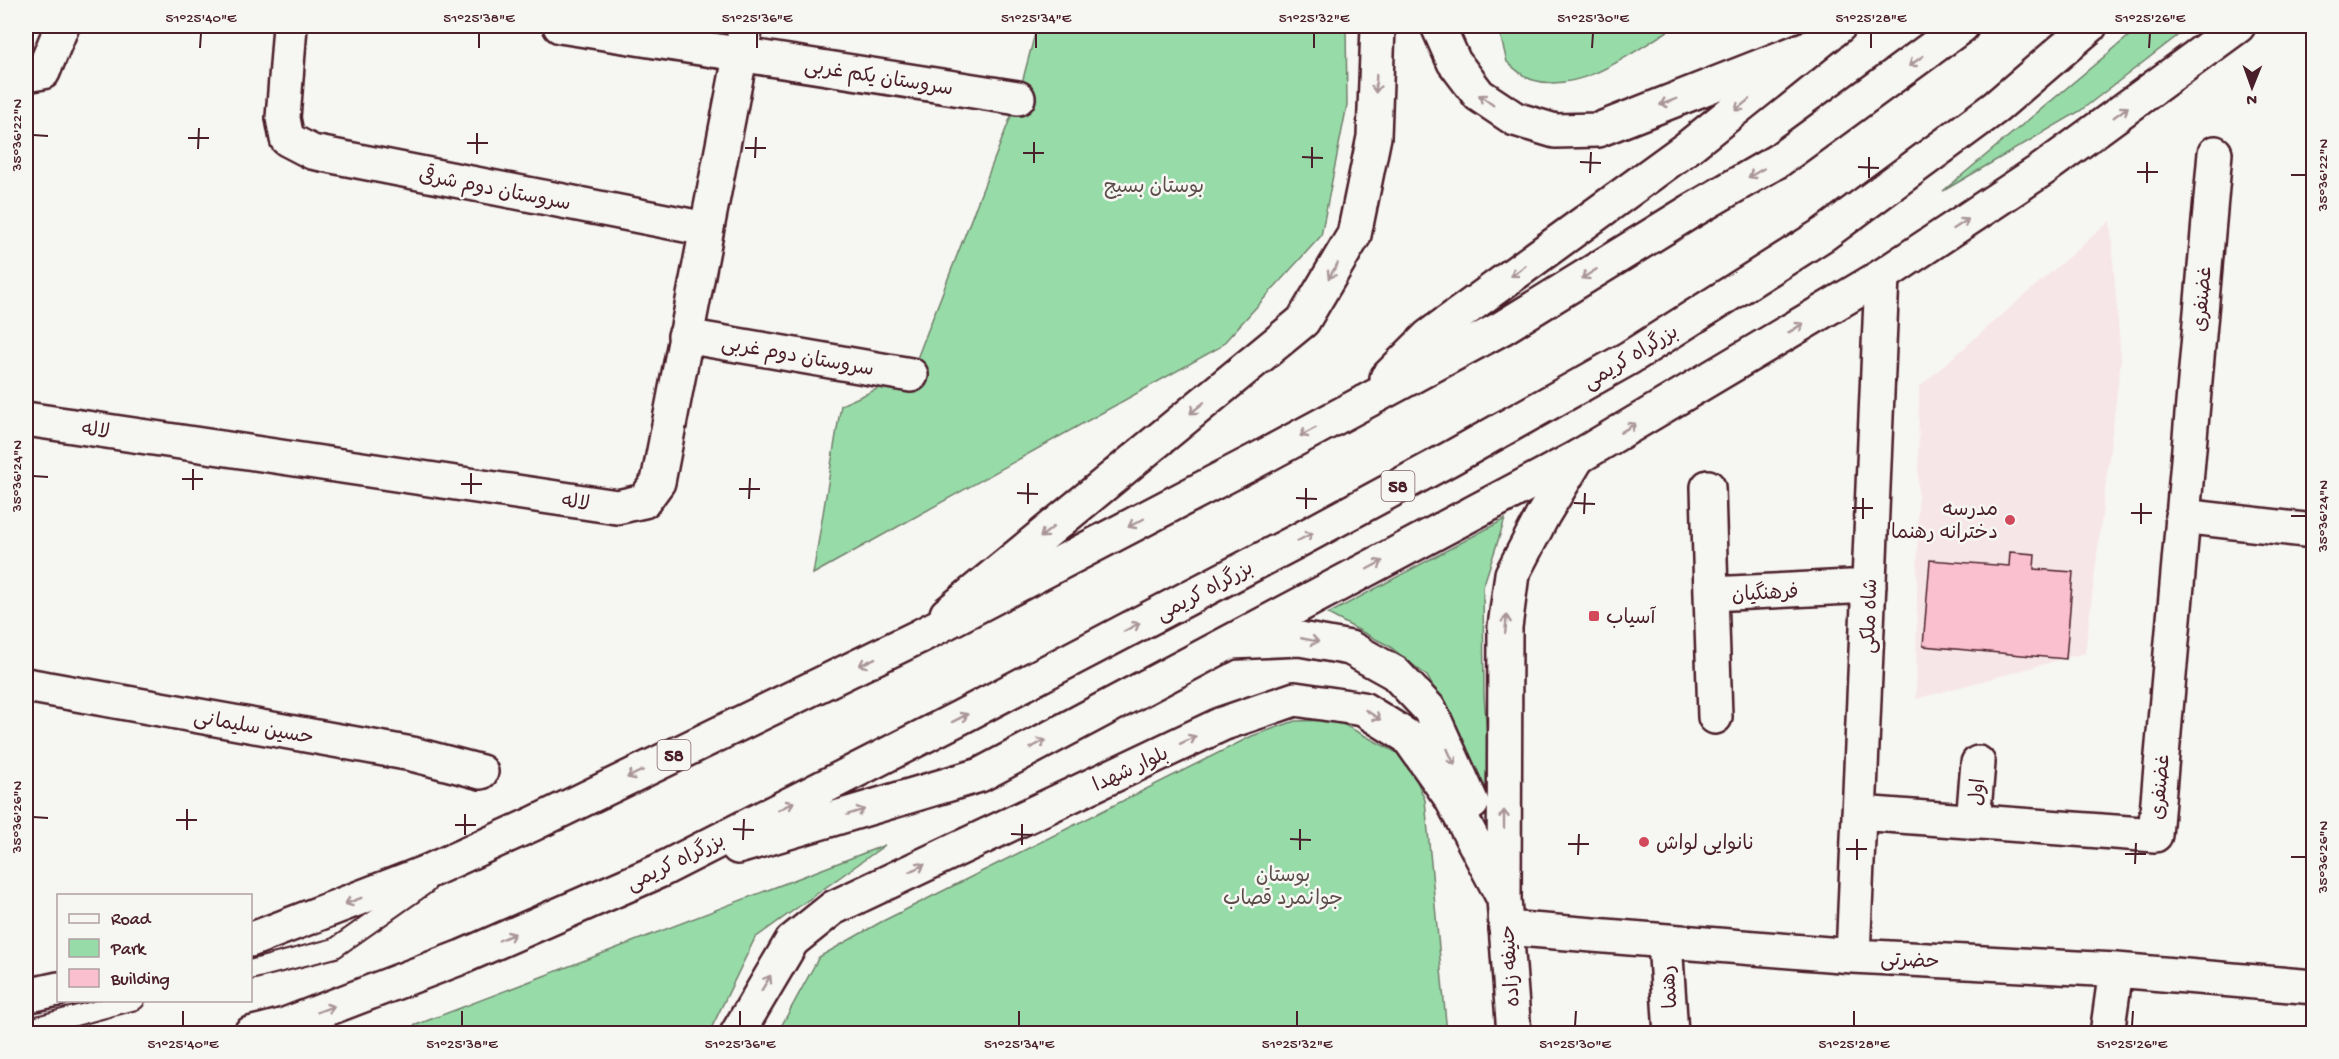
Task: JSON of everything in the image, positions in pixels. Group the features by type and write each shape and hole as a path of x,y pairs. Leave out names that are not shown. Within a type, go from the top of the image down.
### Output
{"main road":[{"path":"26,75 43,72 62,26"},
{"name":"سروستان دوم شرقی","path":"290,26 283,118 287,139 312,152 706,229"},
{"name":"سروستان یکم غربی","path":"560,26 743,40 1018,98"},
{"path":"920,636 1303,321 1354,235 1374,137 1378,26"},
{"path":"1438,26 1454,62 1479,95 1515,119 1556,131 1598,130 1830,34"},
{"name":"58","path":"252,939 464,856 920,636 1360,405 1502,328 1678,219 1779,160 1962,26"},
{"name":"بزرگراه کریمی","path":"250,1034 274,1029 462,957 659,871 961,717 1278,551 1629,358 1824,234 1996,107 2090,26"},
{"path":"659,871 980,775 1578,458 1882,276 2043,169 2238,26"},
{"path":"1360,405 1429,336 1688,148 1830,34"},
{"name":"لاله","path":"26,419 617,507 644,501 658,482 743,40"},
{"name":"غضنفری","path":"1859,813 2155,835 2215,153"},
{"name":"شاه ملکی","path":"1853,956 1882,276"},
{"name":"سروستان دوم غربی","path":"685,336 911,375"},
{"path":"1505,913 1505,627 1512,574 1543,514 1578,458"},
{"path":"1708,487 1711,594"},
{"path":"2182,516 2313,531"},
{"name":"فرهنگیان","path":"1715,717 1711,594 1869,586"},
{"path":"1231,642 1300,639 1340,646 1350,648 1395,673 1430,710 1473,804 1505,913"},
{"name":"حسین سلیمانی","path":"26,685 412,754 481,772"},
{"name":"بلوار شهدا","path":"737,1034 792,941 833,908 1222,724 1295,699 1364,709 1408,737 1451,798 1505,913"},
{"name":"اول","path":"1973,822 1978,763"},
{"name":"حضرتی","path":"1505,913 1665,941 1853,956 2116,970 2313,987"},
{"name":"حنیفه زاده","path":"1505,913 1514,1034"},
{"name":"رهنما","path":"1665,941 1671,1034"},
{"path":"2108,1034 2116,970"},
{"path":"26,996 57,989"}],"lane":[{"path":"252,969 335,948 464,856"},
{"path":"26,1029 127,1002"}],"shaded area":[{"name":"مدرسه دخترانه رهنما","path":"2110,221 2121,360 2085,653 1916,699 1919,387"}],"green space":[{"name":"بوستان بسیج","path":"1037,26 1346,26 1347,105 1321,236 1220,347 813,574 841,405 911,374 1018,98"},
{"path":"1498,26 1676,26 1626,57 1589,76 1551,83 1530,79 1507,62"},
{"path":"2141,26 2190,26 2080,111 1943,191"},
{"path":"1505,519 1483,587 1484,695 1493,819 1459,733 1427,676 1389,646 1328,614"},
{"name":"بوستان جوانمرد قصاب","path":"1335,720 1407,758 1425,800 1447,1033 777,1034 819,957 881,922 1252,736 1295,721"},
{"path":"885,845 755,938 709,1033 395,1033"}],"building":[{"path":"2010,552 2035,554 2034,569 2073,572 2066,659 1923,646 1930,560 2009,566"}],"place":[{"name":"مدرسه دخترانه رهنما","path":"2010,520"},
{"name":"آسیاب","path":"1594,616"},
{"name":"نانوایی لواش","path":"1644,842"}]}
